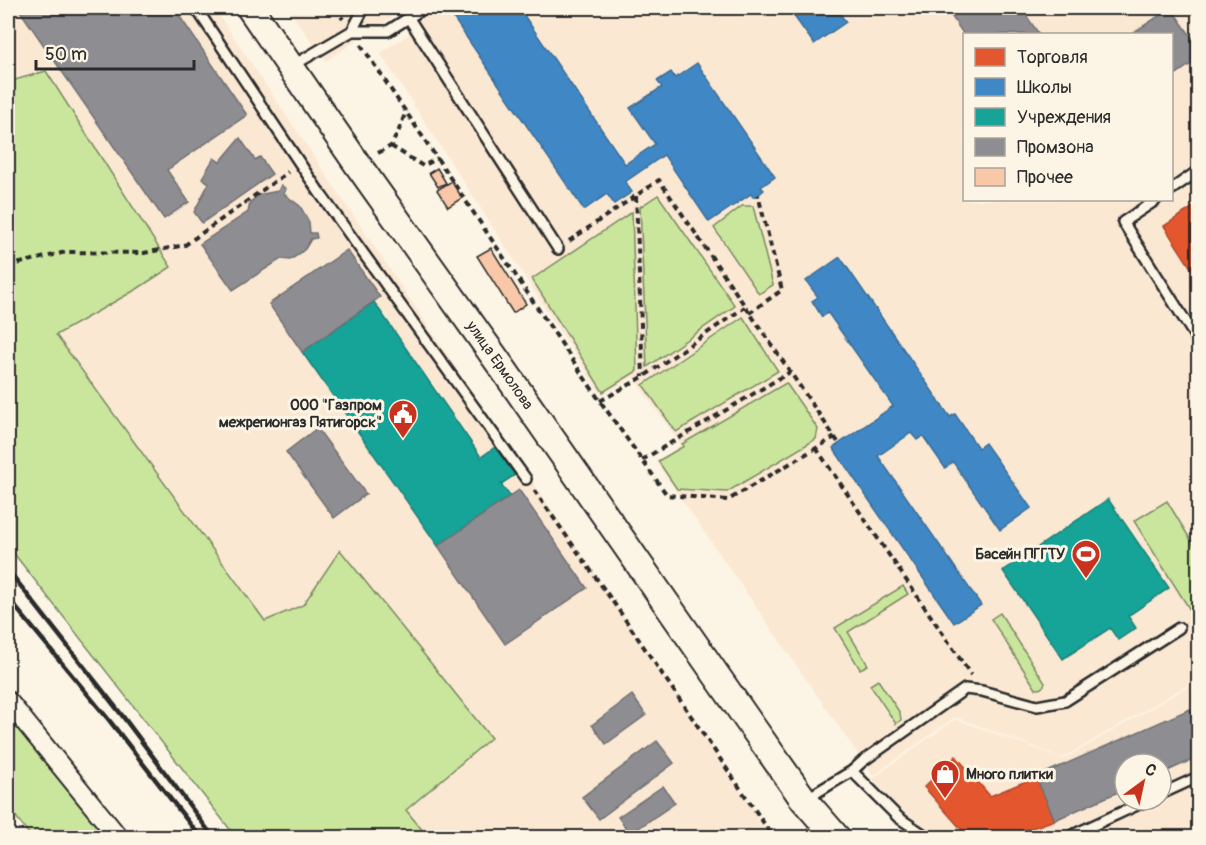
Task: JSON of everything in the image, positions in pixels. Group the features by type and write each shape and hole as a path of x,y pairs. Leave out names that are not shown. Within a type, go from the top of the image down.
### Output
{"main road":[{"name":"улица Ермолова","path":"250,8 804,800 837,837"},
{"name":"улица Ермолова","path":"751,725 819,837"}],"street":[{"path":"8,701 119,837"}],"lane":[{"path":"196,8 333,211 526,479"},
{"path":"352,32 364,8"},
{"path":"290,67 352,32 388,31 424,8"},
{"path":"408,17 558,249"},
{"path":"1173,188 1198,171"},
{"path":"1154,201 1123,222 1198,341"},
{"path":"804,800 852,771 965,689 982,691 1037,706 1065,701 1179,628"},
{"path":"852,771 899,818 929,837"},
{"path":"1173,788 1198,777"},
{"path":"1066,837 1121,812"}],"path":[{"path":"335,8 600,401 667,495 728,500 835,437"},
{"path":"391,146 423,166 438,158"},
{"path":"8,266 66,252 144,253 185,245 301,163"},
{"path":"558,249 659,180 838,442"},
{"path":"749,313 782,290 758,195"},
{"path":"636,196 643,377"},
{"path":"600,401 643,377 746,307"},
{"path":"642,460 790,372"},
{"path":"816,448 982,691"},
{"path":"526,479 774,837"}],"shaded area":[{"path":"8,8 214,8 772,837 428,837 406,810 491,738 339,550 303,605 265,621 56,335 171,267 46,71 8,82"},
{"path":"287,8 1198,8 1198,679 1063,758 955,717 873,776 655,461 681,445 633,377 602,396 380,53 409,34 398,13 326,61"},
{"path":"1198,681 1198,829 1185,837 922,837 872,779 955,719 1064,759"}],"green space":[{"path":"46,71 171,267 56,335 265,621 303,605 340,550 491,738 406,810 428,837 236,837 8,546 8,82"},
{"path":"658,195 735,306 647,367 640,207"},
{"path":"742,206 753,206 773,285 759,294 714,228"},
{"path":"632,212 637,371 603,392 532,279"},
{"path":"743,317 778,371 676,432 643,385"},
{"path":"786,383 818,429 816,439 727,492 677,489 658,461 684,446 682,444"},
{"path":"1167,501 1198,552 1198,615 1190,610 1134,521"},
{"path":"903,586 908,594 848,632 868,665 860,669 835,628"},
{"path":"1000,613 1045,683 1042,688 1036,689 991,619"},
{"path":"878,680 900,713 901,720 896,724 870,685"},
{"path":"8,701 120,837 31,837 8,806"}],"building: Торговля":[{"path":"1198,204 1198,279 1164,226"},
{"path":"956,756 990,796 1036,777 1055,820 1003,838 969,838 924,787"}],"building: Школы":[{"path":"471,8 519,8 625,164 655,144 630,108 662,87 657,81 671,72 675,78 697,63 775,177 761,187 764,190 758,195 753,197 751,194 709,222 664,155 625,182 632,192 614,204 607,194 584,210 454,19"},
{"path":"788,8 836,8 846,22 814,44"},
{"path":"840,257 950,417 955,414 978,448 985,443 1031,508 1000,530 953,462 945,468 923,436 917,440 911,433 878,456 981,605 954,623 833,448 893,406 828,313 822,317 812,301 818,297 806,281"}],"building: Учреждения":[{"path":"374,302 481,457 495,447 515,475 501,484 510,496 438,546 302,352"},
{"name":"Басейн ПГГТУ","path":"1108,499 1169,588 1128,616 1136,628 1118,640 1110,628 1063,659 1003,571"}],"building: Промзона":[{"path":"18,8 174,8 247,115 167,170 189,202 164,219"},
{"path":"946,8 1021,8 1038,33 963,33"},
{"path":"1171,8 1198,46 1198,59 1173,76 1173,33 1133,33"},
{"path":"240,138 255,160 260,157 272,174 202,223 194,212 209,183 202,178 214,158 220,162"},
{"path":"281,185 286,189 284,194 300,206 309,222 310,233 316,233 317,238 311,239 305,249 290,260 281,259 233,290 200,244 248,212 250,203 258,195 278,191"},
{"path":"347,250 380,297 302,352 269,304"},
{"path":"317,428 366,494 334,518 286,452"},
{"path":"519,490 587,588 505,644 438,546"},
{"path":"632,695 646,715 606,744 592,725"},
{"path":"1190,709 1198,728 1198,757 1173,768 1173,752 1113,752 1113,794 1055,820 1036,777"},
{"path":"657,741 674,763 599,819 582,797"},
{"path":"663,786 675,803 630,834 618,817"}],"building: Прочее":[{"path":"437,168 446,183 438,187 429,173"},
{"path":"452,181 462,198 448,207 437,190"},
{"path":"491,248 526,304 513,313 477,256"}],"railway":[{"path":"8,570 121,714 214,838"},
{"path":"8,598 109,720 201,838"}],"place":[{"name":"ООО \"Газпром межрегионгаз Пятигорск\"","path":"403,440"},
{"name":"Басейн ПГГТУ","path":"1086,580"},
{"name":"Много плитки","path":"945,800"}]}
